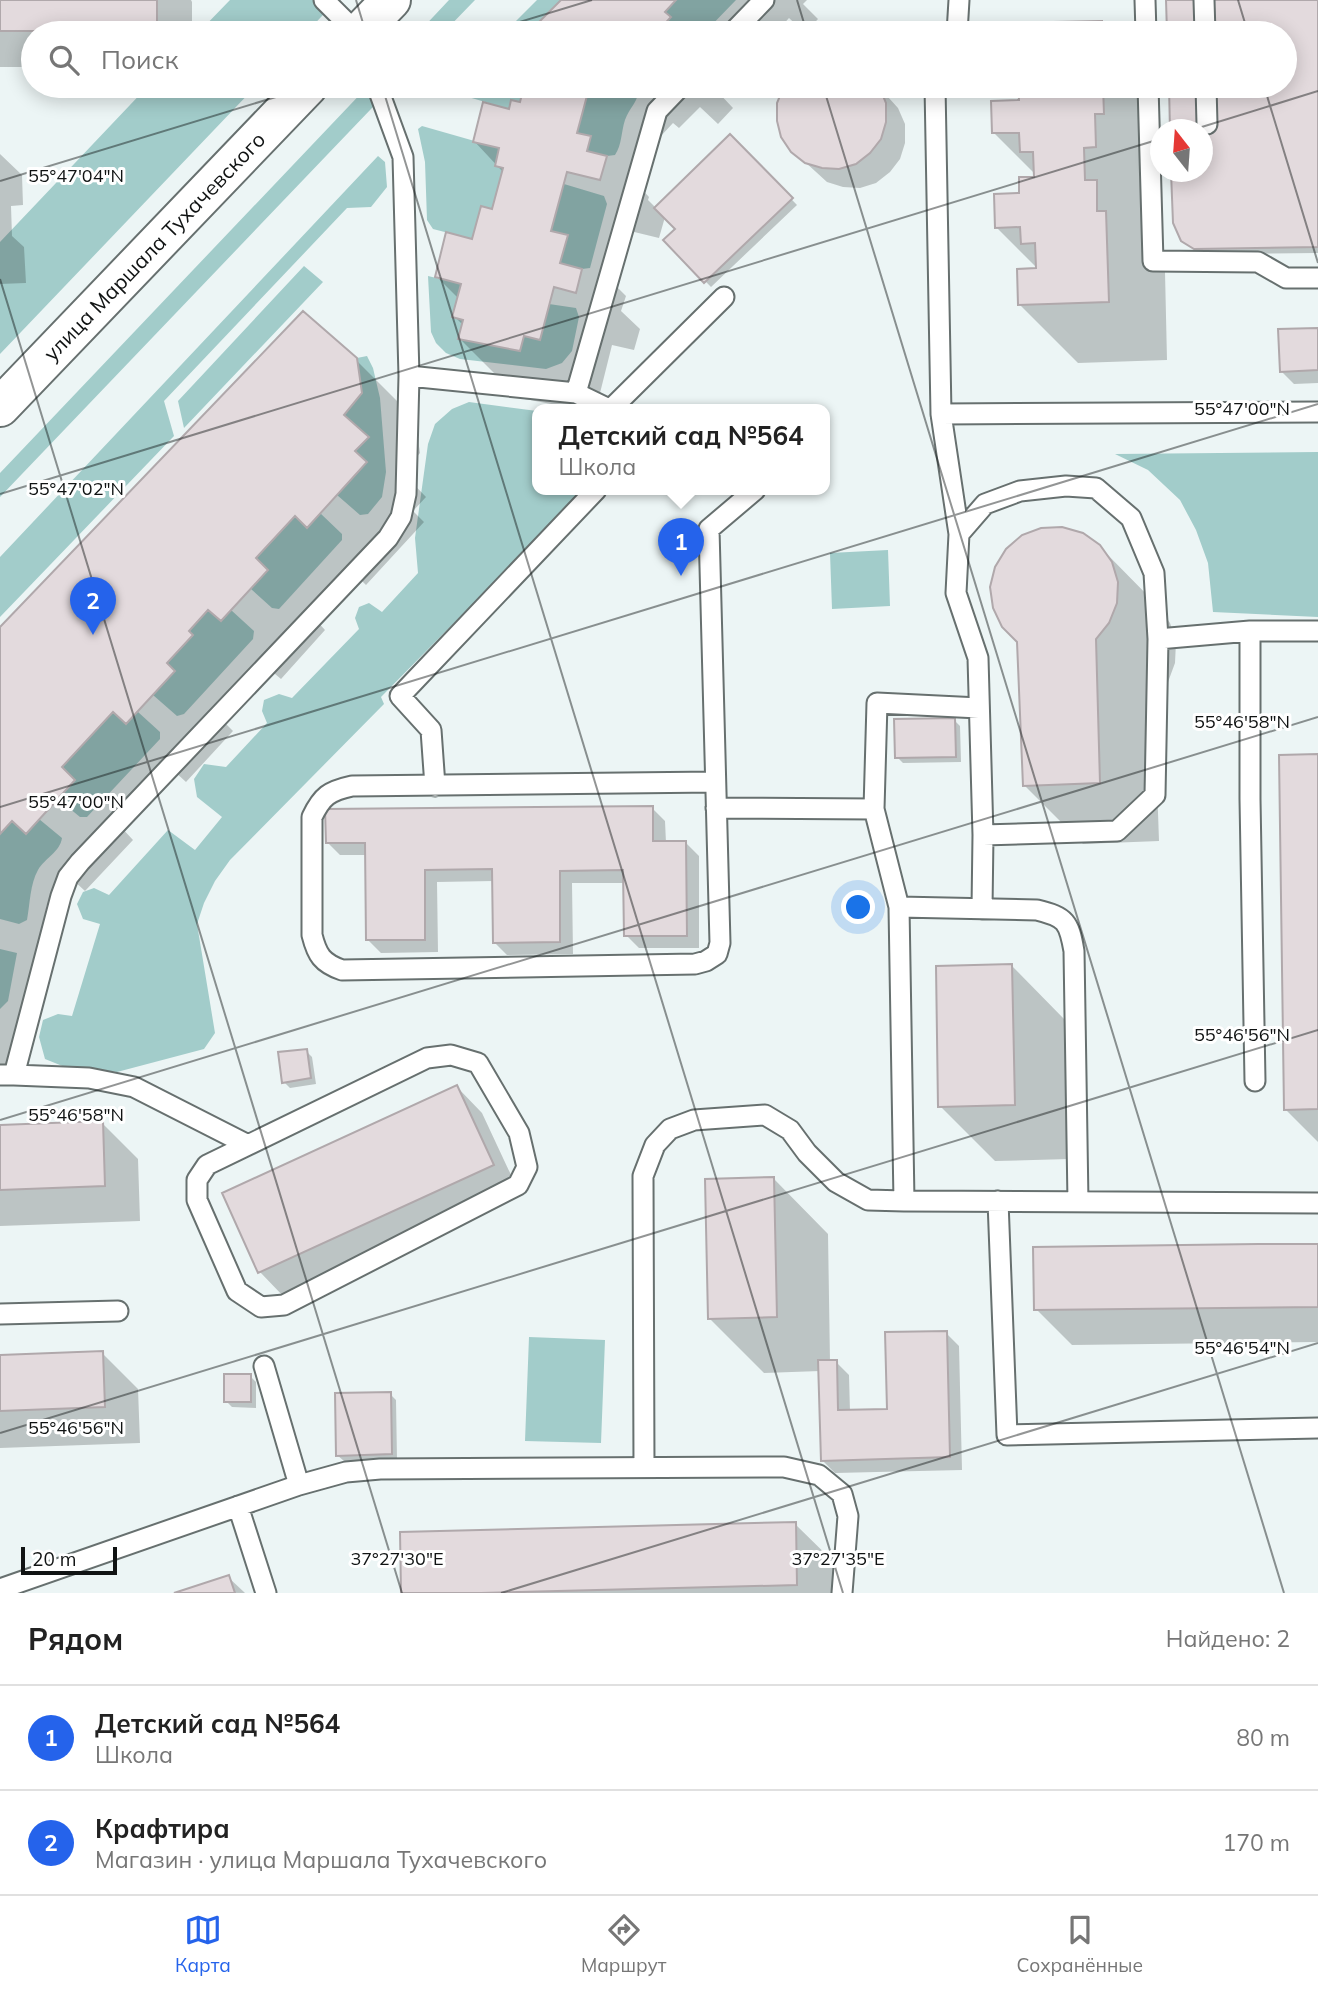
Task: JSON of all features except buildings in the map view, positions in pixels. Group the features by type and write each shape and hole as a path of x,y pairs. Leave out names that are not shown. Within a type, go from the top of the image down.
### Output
{"street":[{"path":"370,21 391,0"},
{"name":"улица Маршала Тухачевского","path":"0,407 296,98"}],"lane":[{"path":"324,0 346,21"},
{"path":"744,21 764,0"},
{"path":"958,21 959,0"},
{"path":"1145,0 1146,21"},
{"path":"1204,0 1205,21"},
{"path":"248,1145 134,1087 89,1078 7,1075 68,877 379,547 401,517 406,494 409,376 403,157 381,98"},
{"path":"576,393 657,111 669,98"},
{"path":"935,98 941,414 959,534 956,593 978,658 983,835 982,909"},
{"path":"1148,98 1153,261 1258,262 1286,278 1318,278"},
{"path":"1207,98 1208,119"},
{"path":"616,404 724,297"},
{"path":"409,376 576,393 600,404"},
{"path":"941,414 1318,412"},
{"path":"959,534 985,504 1020,491 1066,486 1096,488 1131,518 1154,573 1158,639 1155,795 1117,831 983,835"},
{"path":"435,786 431,730 400,696 591,495"},
{"path":"715,782 352,786 335,790 320,801 312,817 312,936 316,950 327,965 342,970 695,964 717,954 720,943 709,529 749,495"},
{"path":"1158,639 1250,631 1318,631"},
{"path":"1250,631 1255,1081"},
{"path":"904,1201 899,907 874,809 877,703 979,708"},
{"path":"716,808 874,809"},
{"path":"899,907 1037,910 1065,921 1072,936 1074,951 1078,1202"},
{"path":"451,1055 478,1063 519,1132 527,1167 518,1185 284,1305 261,1307 237,1292 197,1200 197,1180 207,1165 248,1145 426,1058 451,1055"},
{"path":"644,1467 643,1176 655,1144 670,1129 694,1120 765,1115 790,1130 807,1153 836,1182 868,1199 1318,1203"},
{"path":"998,1201 1007,1435 1318,1428"},
{"path":"0,1314 118,1311"},
{"path":"264,1366 299,1485"},
{"path":"0,1589 299,1485 346,1472 380,1469 784,1467 818,1475 842,1494 848,1516 842,1593"},
{"path":"238,1506 266,1593"}],"shaded area":[{"path":"230,0 337,0 317,21 210,21"},
{"path":"449,0 475,0 455,21 429,21"},
{"path":"537,0 561,0 541,21 516,21"},
{"path":"676,0 736,0 716,21 667,21 670,18 665,12"},
{"path":"137,98 245,98 0,354 0,242"},
{"path":"357,98 382,98 0,497 0,473"},
{"path":"472,98 521,98 520,102 511,101 509,109"},
{"path":"586,98 636,98 625,120 615,155 607,156 587,151 591,136 577,133"},
{"path":"422,126 499,148 495,166 503,168 492,209 481,206 472,239 433,229 427,220 425,162 418,129"},
{"path":"378,156 385,162 387,187 371,207 347,208 164,401 174,436 0,617 0,557"},
{"path":"564,184 604,196 607,204 590,268 582,269 560,263 567,236 551,231"},
{"path":"304,266 323,282 184,428 178,401"},
{"path":"428,276 461,284 453,316 463,320 459,339 519,351 524,336 549,304 576,308 579,317 572,351 562,363 546,369 460,359 446,353 436,343 431,332"},
{"path":"367,356 373,368 380,398 386,472 382,497 368,514 360,515 337,495 367,462 355,451 369,437 344,415 362,394 357,358"},
{"path":"469,402 532,410 532,495 580,495 381,697 384,704 230,860 215,881 197,924 215,1033 204,1049 117,1072 65,1067 45,1059 39,1037 43,1020 58,1014 72,1016 100,924 83,919 77,904 83,892 94,888 109,895 168,830 195,850 222,817 197,797 194,779 204,764 226,767 267,723 262,711 264,700 279,694 292,698 359,629 355,618 359,607 369,603 382,612 418,573 415,538 428,444 435,424 452,409"},
{"path":"1318,452 1318,617 1213,612 1208,563 1196,530 1180,500 1148,470 1115,454"},
{"path":"320,513 342,534 342,540 279,609 272,608 251,589 268,570 256,558 295,516 307,527"},
{"path":"888,550 890,606 832,609 830,553"},
{"path":"208,610 221,621 231,610 254,631 253,639 184,714 177,716 153,695 175,671 167,663 193,636 189,631"},
{"path":"113,712 126,724 138,712 160,732 160,739 87,817 80,817 58,799 75,780 62,767"},
{"path":"39,819 62,838 61,843 35,876 27,920 19,924 0,919 0,834 12,821 26,834"},
{"path":"0,949 17,953 8,1001 0,1009"},
{"path":"529,1337 605,1340 601,1443 525,1441"}],"place":[{"name":"Детский сад №564","path":"681,576"},
{"name":"Крафтира","path":"93,635"}]}
